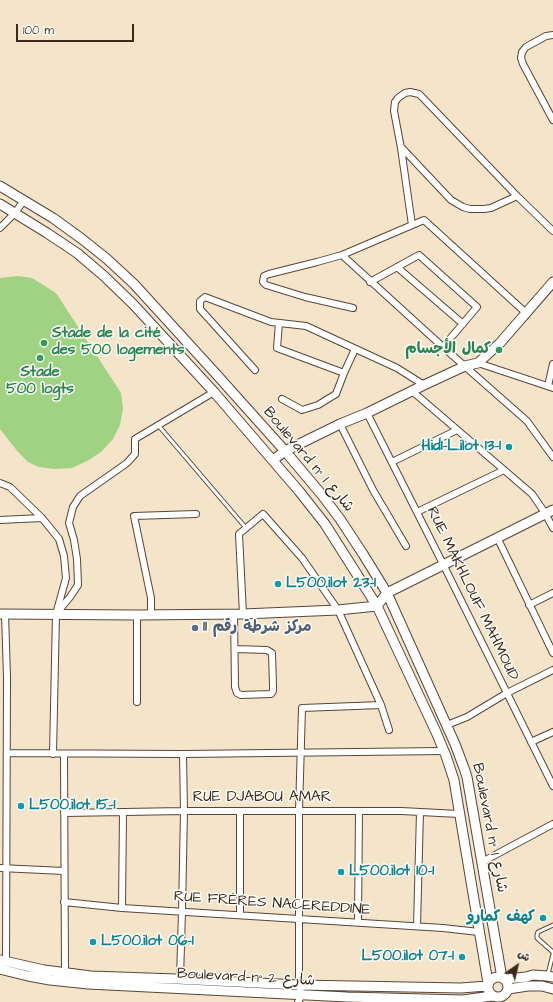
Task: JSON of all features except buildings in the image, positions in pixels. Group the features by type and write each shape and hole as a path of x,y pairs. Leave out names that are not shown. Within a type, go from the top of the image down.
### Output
{"main road":[{"name":"Boulevard n° شارع 1","path":"0,186 53,218 82,239 107,259 134,284 285,451 322,495 387,593 461,757 467,777 504,978"},
{"name":"Boulevard n° شارع 1","path":"0,204 48,233 77,253 133,304 214,392 299,491 325,524 377,606 436,732 454,780 488,985"},
{"path":"273,460 285,451 340,424 367,413 465,366 478,363 500,343 553,282"},
{"path":"3,614 239,614 338,610 377,606 387,593 549,511"},
{"name":"Boulevard n° شارع 2","path":"3,960 44,970 91,976 299,985 461,988 488,985"},
{"name":"Boulevard n° شارع 2","path":"0,969 28,976 70,983 300,999 462,1000 493,998"},
{"path":"550,976 533,975 526,977 492,978 488,985 488,991 493,998 501,997 506,994 508,990 528,986 542,986 553,989"},
{"path":"504,978 508,984 507,1002"}],"street":[{"path":"553,35 546,36 526,47 522,52 521,58 553,120"},
{"path":"412,225 394,111 395,102 401,95 410,92 422,97 517,196 553,231"},
{"path":"401,148 451,200 463,207 477,210 491,208 517,196"},
{"path":"0,228 15,213 24,200"},
{"path":"353,308 305,297 266,285 263,282 264,276 342,255 424,220 526,312"},
{"path":"342,255 370,282 528,421 553,457"},
{"path":"370,282 419,255 477,307 443,347"},
{"path":"397,267 463,324"},
{"path":"255,370 200,309 200,301 205,297 271,322 306,326 397,368 424,385"},
{"path":"279,323 277,348 344,373"},
{"path":"282,399 302,410 318,404 336,394 355,349"},
{"path":"478,363 550,387 553,364"},
{"path":"412,391 532,494 549,511 553,528"},
{"path":"56,614 78,585 77,560 74,540 69,523 73,507 80,496 127,463 135,454 135,439 214,392"},
{"name":"RUE MAKHLOUF MAHMOUD","path":"367,413 553,786"},
{"path":"340,424 373,490 406,546"},
{"path":"392,462 457,430"},
{"path":"417,512 504,470"},
{"path":"0,483 10,487 42,518 59,539 64,556 66,578 56,614 53,754"},
{"path":"151,615 151,598 134,516 196,514"},
{"path":"235,649 267,650 272,654 273,692 271,694 241,695 237,693 235,687 235,649 239,614 239,534 263,514 302,558 338,610 381,705 390,730"},
{"path":"0,520 42,518"},
{"path":"497,537 553,653"},
{"path":"529,604 553,593"},
{"path":"3,614 3,677 7,754 3,794 3,960"},
{"path":"137,615 137,702"},
{"path":"447,725 467,717 507,693 553,670"},
{"path":"300,999 299,811 302,708 381,705"},
{"path":"531,742 553,732"},
{"path":"7,754 183,754 444,751"},
{"path":"64,754 65,973"},
{"path":"180,979 184,811 183,754"},
{"path":"240,811 240,915"},
{"path":"358,922 359,811"},
{"name":"RUE DJABOU AMAR","path":"64,813 359,811 459,814"},
{"path":"122,908 123,812"},
{"path":"418,926 420,812"},
{"path":"482,862 553,824"},
{"path":"3,868 64,871"},
{"name":"RUE FRÉRES NACEREDDINE","path":"64,902 122,908 418,926 479,932"}],"lane":[{"path":"158,425 246,528"},
{"path":"550,976 553,953 537,938 536,935 538,932 553,925"}],"green space":[{"name":"Stade de la cité des 500 logements","path":"18,276 32,278 56,293 121,393 123,408 120,425 113,439 101,452 72,468 55,469 39,467 28,462 0,429 0,278"}],"place":[{"name":"Stade de la cité des 500 logements","path":"44,343"},
{"name":"كمال الأجسام","path":"499,350"},
{"name":"Stade 500 logts","path":"40,358"},
{"name":"Hid1-L.ilot 13-1","path":"509,447"},
{"name":"L500.ilot 23-1","path":"278,584"},
{"name":"مركز شرطة رقم 11","path":"195,628"},
{"name":"L500.ilot 15-1","path":"21,806"},
{"name":"L500.ilot 10-1","path":"341,872"},
{"name":"كهف كمارو","path":"543,918"},
{"name":"L500.ilot 06-1","path":"93,942"},
{"name":"L500.ilot 07-1","path":"462,957"}]}
